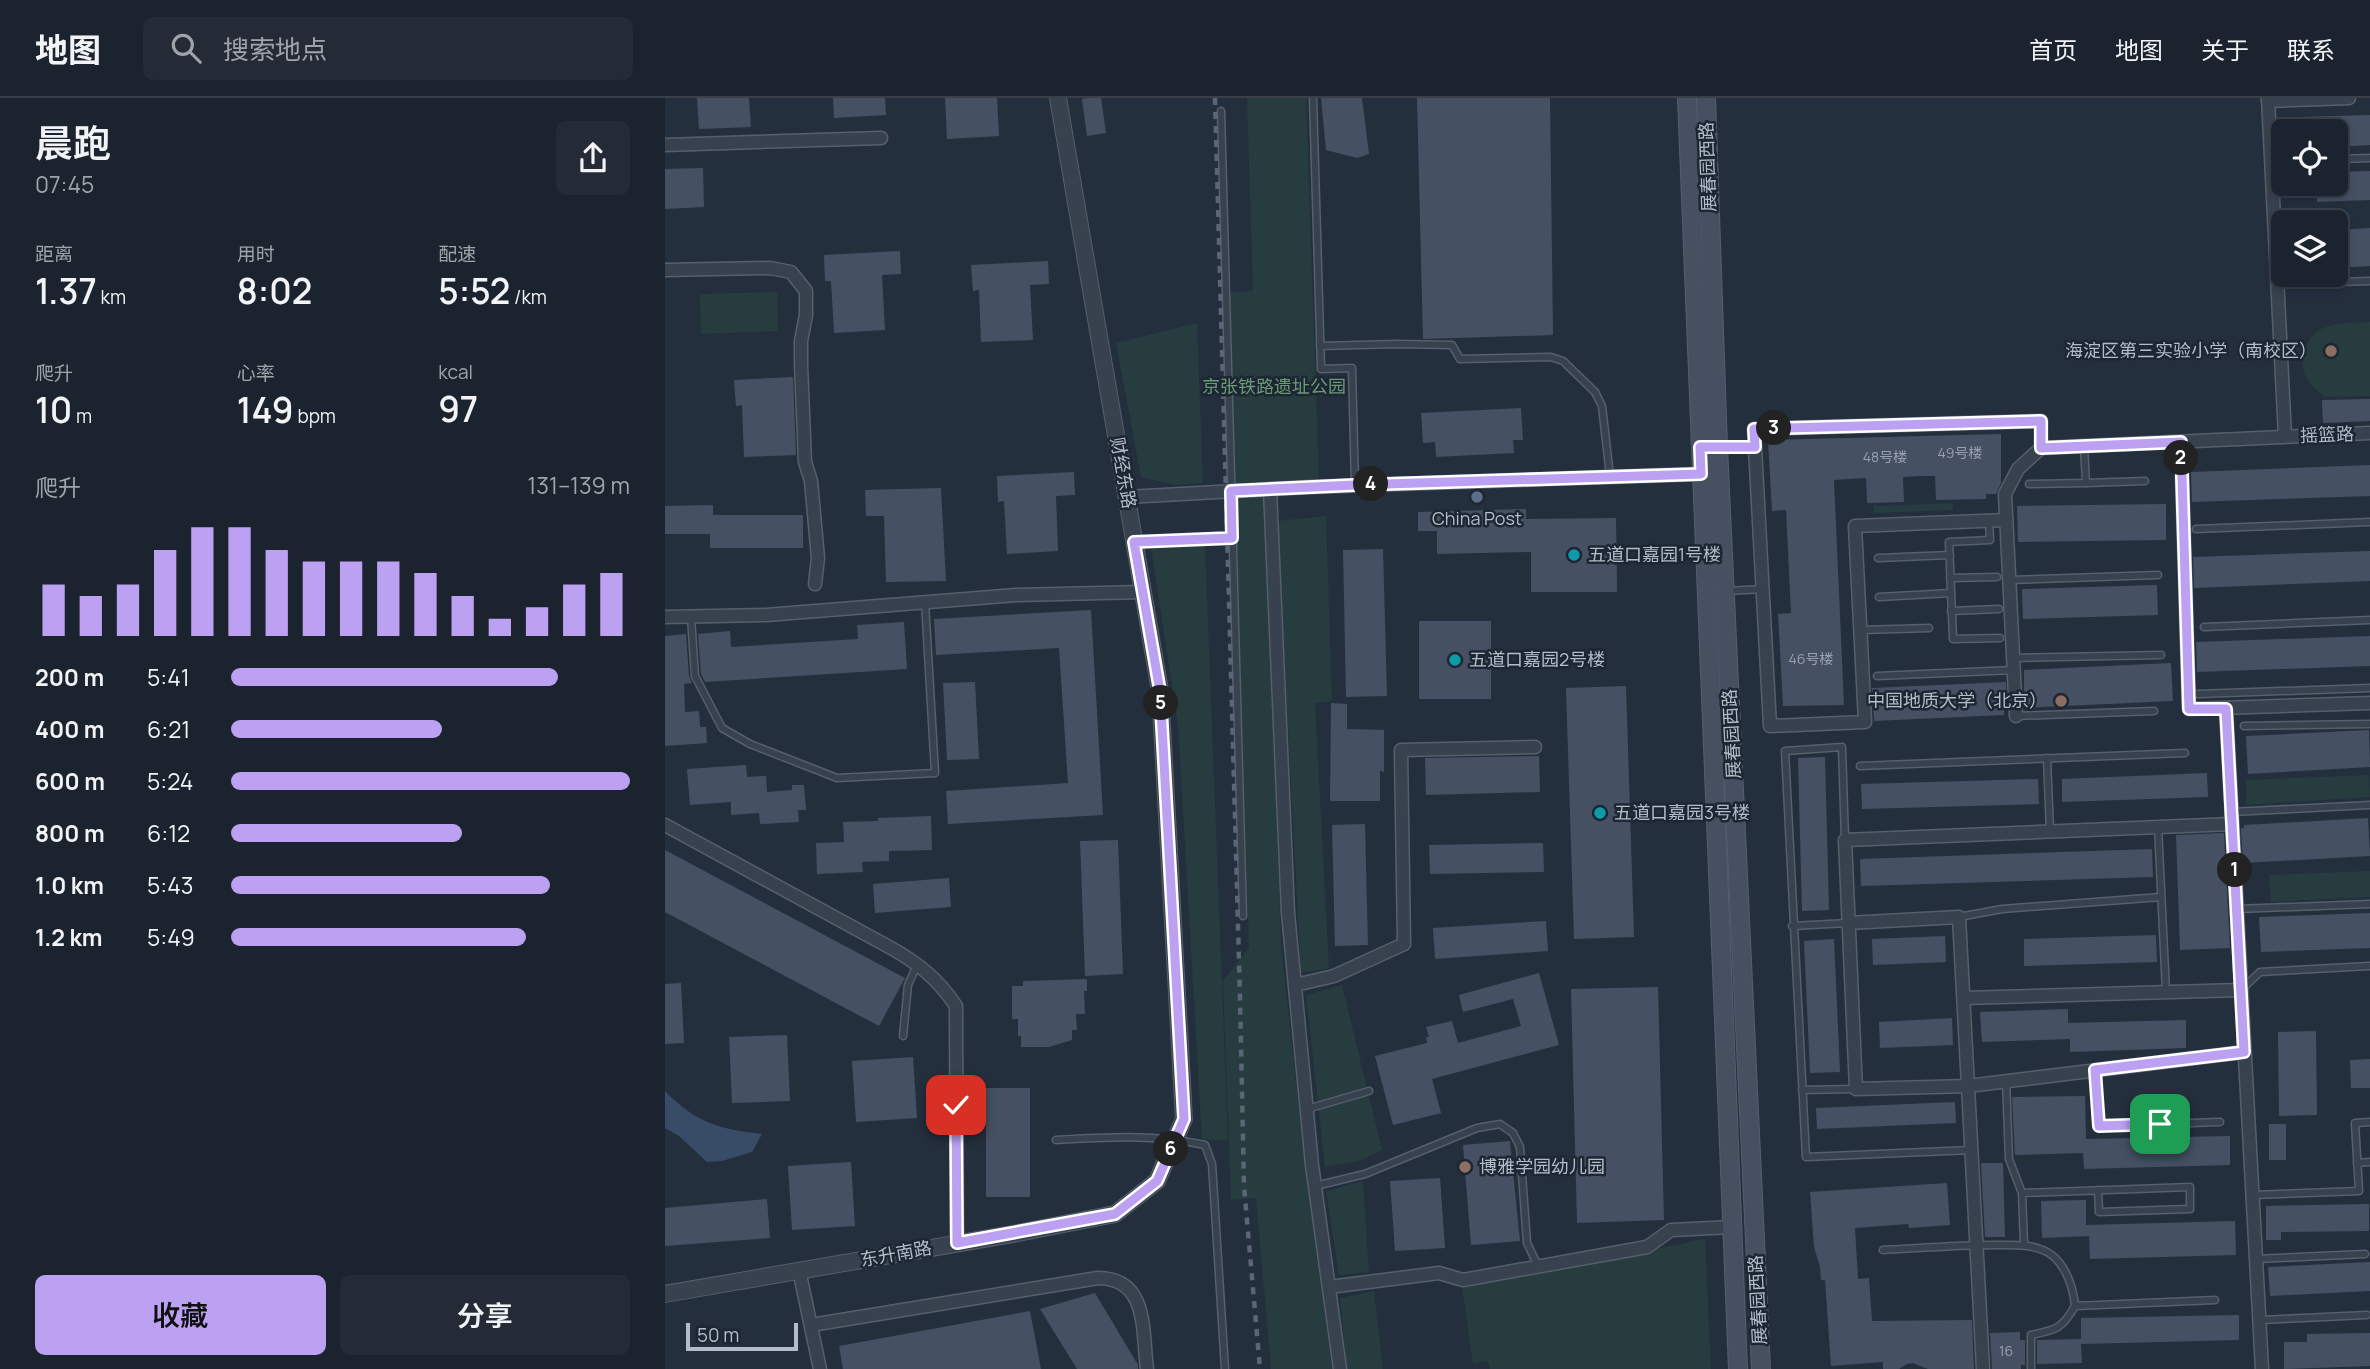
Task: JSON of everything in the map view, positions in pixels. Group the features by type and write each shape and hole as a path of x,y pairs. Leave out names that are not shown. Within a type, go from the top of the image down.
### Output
{"main road":[{"name":"展春园西路","path":"1687,98 1709,447 1725,591 1761,1369"},
{"name":"展春园西路","path":"1706,98 1709,447 1701,474 1738,1369"}],"street":[{"name":"财经东路","path":"1058,98 1160,691 1184,1119 1157,1181"},
{"path":"2271,119 2268,99 2349,98"},
{"path":"665,145 881,138"},
{"path":"665,270 770,268 791,272 806,291 801,364 805,462 811,481 818,558 815,584"},
{"path":"2277,287 2285,436"},
{"path":"2006,520 1855,526 1865,722 1770,726 1754,429 2041,421 2041,448 2018,469 2005,494 2006,520 2003,578 2014,664 2016,716"},
{"name":"摇篮路","path":"2041,448 2370,433"},
{"path":"2181,442 2189,709 2370,703"},
{"path":"1127,497 1355,485 1701,474"},
{"path":"1270,489 1287,899 1315,1186 1340,1369"},
{"path":"665,617 765,615 1016,595 1143,592"},
{"path":"2226,709 2262,1369"},
{"path":"1295,985 1334,976 1404,944 1401,750 1535,747"},
{"path":"2232,818 2158,827 1845,840 1856,1089 1968,1086 2244,1052"},
{"path":"665,825 918,963 944,988 956,1006 957,1243"},
{"path":"1848,923 1959,917 1983,1369"},
{"path":"1963,998 2241,990"},
{"name":"东升南路","path":"665,1294 1115,1214 1157,1181"},
{"path":"1329,1287 1439,1273 1463,1280 1647,1247 1671,1230 1732,1227"},
{"path":"799,1270 820,1369"},
{"path":"811,1325 1098,1278 1113,1278 1135,1294 1140,1306 1147,1369"}],"lane":[{"path":"1313,98 1321,369 1352,368 1355,485"},
{"path":"1221,111 1243,916"},
{"path":"2348,159 2370,158"},
{"path":"2348,282 2370,281"},
{"path":"1320,346 1452,345 1460,359 1551,357 1563,361 1595,392 1602,406 1610,476"},
{"path":"2084,446 2086,482"},
{"path":"1709,447 1755,447"},
{"path":"2029,484 2145,481"},
{"path":"1989,520 1990,540 1949,542 1953,639 2000,638"},
{"path":"2196,529 2370,522"},
{"path":"1134,542 1232,538"},
{"path":"1878,558 1949,555"},
{"path":"1950,578 2158,575"},
{"path":"1725,591 1763,589"},
{"path":"1879,597 1951,593"},
{"path":"691,617 695,676 722,728 750,744 837,778 893,775 935,772 925,602"},
{"path":"1951,611 1999,610"},
{"path":"2204,627 2370,620"},
{"path":"1860,630 1929,628"},
{"path":"1877,676 2161,654"},
{"path":"2198,694 2370,688"},
{"path":"2016,716 2154,711"},
{"path":"2244,726 2370,724"},
{"path":"1845,840 1842,747 1785,751 1806,1157 1972,1150"},
{"path":"1860,766 2185,753"},
{"path":"2047,758 2050,831"},
{"path":"2232,818 2370,805"},
{"path":"2158,827 2166,992"},
{"path":"1959,917 2002,909 2161,897"},
{"path":"2237,909 2370,904"},
{"path":"1792,926 1848,923"},
{"path":"903,1036 908,985 918,963"},
{"path":"2241,990 2260,972 2370,966"},
{"path":"2095,1070 2099,1126 2220,1122"},
{"path":"2006,1081 2009,1158 2022,1193 2024,1245"},
{"path":"1802,1090 1856,1089"},
{"path":"1307,1109 1370,1091"},
{"path":"2252,1195 2359,1191 2355,1123 2370,1122"},
{"path":"1315,1186 1365,1174 1477,1128 1500,1124 1513,1133 1520,1147 1527,1242 1538,1266"},
{"path":"1055,1140 1176,1138 1205,1144 1212,1164 1225,1369"},
{"path":"2357,1163 2370,1162"},
{"path":"2022,1193 2190,1187 2190,1209 2099,1212 2098,1191"},
{"path":"1883,1250 2024,1245 2042,1249 2057,1260 2074,1289 2075,1306 2065,1323 2055,1330 2031,1335 2031,1369"},
{"path":"2256,1259 2365,1254"},
{"path":"2075,1306 2215,1300"},
{"path":"2260,1320 2367,1315"}],"green space":[{"name":"京张铁路遗址公园","path":"1247,98 1306,98 1319,479 1265,482 1281,944 1305,1167 1332,1369 1271,1369 1256,1198 1231,1200 1223,981 1249,948 1229,292 1253,291"},
{"path":"777,292 778,331 701,334 700,294"},
{"path":"2370,322 2370,396 2325,397 2306,377 2303,357 2307,344 2321,329 2345,323"},
{"path":"1197,323 1203,483 1175,485 1141,477 1116,343"},
{"path":"1953,503 1953,510 1873,513 1874,506"},
{"path":"1326,516 1332,701 1315,703 1329,968 1301,973 1277,521"},
{"path":"1205,545 1228,1141 1202,1139 1178,725 1151,547"},
{"path":"2369,775 2370,797 2246,805 2246,780"},
{"path":"2370,871 2370,897 2271,902 2269,875"},
{"path":"1342,985 1382,1150 1360,1161 1325,1167 1306,995"},
{"path":"1363,1181 1369,1272 1339,1275 1326,1191"},
{"path":"1705,1239 1711,1369 1490,1369 1488,1361 1473,1363 1462,1288"},
{"path":"1374,1291 1383,1369 1347,1369 1340,1298"}],"water":[{"path":"665,1091 687,1111 709,1123 762,1134 752,1152 722,1161 707,1162 679,1136 665,1128"}],"building":[{"path":"697,98 749,98 751,127 699,129"},
{"path":"833,98 885,98 886,115 834,118"},
{"path":"945,98 997,98 999,136 947,139"},
{"path":"1101,98 1106,133 1087,136 1082,99"},
{"path":"1321,98 1362,98 1369,154 1357,158 1326,150"},
{"path":"1417,98 1550,98 1553,335 1423,339"},
{"path":"2370,115 2370,145 2348,146 2348,119 2299,117"},
{"path":"703,168 704,207 665,209 665,169"},
{"path":"2370,171 2370,200 2317,202 2317,196 2348,196 2348,172"},
{"path":"2370,228 2370,266 2348,267 2348,229"},
{"path":"900,251 901,274 882,275 885,330 834,333 831,281 825,281 824,255"},
{"path":"1048,261 1049,284 1030,285 1033,340 981,342 979,290 973,291 971,265"},
{"path":"793,377 796,455 744,457 742,405 736,406 734,380"},
{"path":"2370,399 2370,421 2323,423 2322,400"},
{"path":"1521,408 1523,440 1513,440 1514,453 1436,457 1435,442 1423,443 1421,413"},
{"path":"2001,434 2001,483 1996,494 1986,494 1986,499 1936,500 1935,476 1920,476 1903,477 1904,502 1867,503 1866,478 1834,480 1844,705 1783,706 1778,614 1791,613 1786,510 1772,511 1768,440"},
{"path":"2370,465 2370,496 2192,502 2191,472"},
{"path":"1074,472 1075,495 1056,496 1058,551 1007,554 1004,501 998,502 997,476"},
{"path":"941,488 946,581 886,582 884,516 866,516 865,490"},
{"path":"2166,504 2166,540 2018,542 2017,506"},
{"path":"713,505 713,515 803,515 803,548 710,548 710,534 665,534 665,506"},
{"path":"1526,509 1526,519 1616,518 1617,592 1531,592 1531,552 1437,554 1437,531 1418,531 1418,512"},
{"path":"1383,549 1387,696 1346,697 1343,550"},
{"path":"2370,551 2370,581 2194,588 2193,557"},
{"path":"2157,585 2158,615 2023,619 2022,589"},
{"path":"1091,610 1103,815 948,824 946,791 1068,783 1059,648 936,655 934,619"},
{"name":"五道口嘉园2号楼","path":"1419,621 1491,621 1491,699 1419,699"},
{"path":"904,622 907,669 705,682 701,674 698,634 730,631 731,647 858,639 857,625"},
{"path":"686,634 689,676 692,683 684,684 685,712 699,711 700,727 706,727 707,743 665,746 665,636"},
{"path":"2370,636 2370,666 2197,672 2196,642"},
{"path":"2171,663 2173,701 2024,708 2024,670"},
{"path":"975,682 979,759 947,760 943,683"},
{"path":"2006,682 2007,709 2004,709 2004,715 1874,721 1872,688"},
{"name":"五道口嘉园3号楼","path":"1626,686 1634,937 1574,939 1566,688"},
{"path":"1331,703 1347,704 1347,729 1384,730 1384,772 1380,771 1380,801 1330,801"},
{"path":"2369,730 2370,767 2248,774 2246,736"},
{"path":"1539,756 1540,792 1426,795 1425,758"},
{"path":"1825,757 1829,910 1802,911 1798,758"},
{"path":"746,765 747,777 766,776 767,792 792,790 792,785 804,785 806,810 798,810 799,822 760,824 759,813 731,815 731,802 690,805 687,769"},
{"path":"2207,773 2208,797 2062,802 2062,779"},
{"path":"2038,779 2039,804 1862,809 1861,784"},
{"path":"931,816 932,850 889,851 889,861 862,862 863,872 817,874 816,843 844,842 843,822"},
{"path":"2368,818 2370,856 2243,863 2241,828 2244,828 2244,825"},
{"path":"1365,824 1368,945 1335,946 1332,825"},
{"path":"2224,833 2230,948 2180,950 2176,835"},
{"path":"1118,840 1123,974 1085,976 1080,841"},
{"path":"1543,843 1544,872 1430,874 1429,845"},
{"path":"2152,849 2153,877 1861,886 1860,859"},
{"path":"665,850 905,978 879,1026 665,912"},
{"path":"949,878 951,907 875,913 873,884"},
{"path":"2370,913 2370,948 2261,952 2259,917"},
{"path":"1546,921 1548,951 1435,959 1433,928"},
{"path":"2156,935 2157,962 2024,966 2024,939"},
{"path":"1945,936 1946,962 1873,965 1872,939"},
{"path":"1834,939 1840,1072 1810,1073 1804,941"},
{"path":"1539,973 1559,1045 1432,1079 1441,1113 1393,1125 1375,1056 1427,1043 1426,1037 1429,1037 1426,1027 1452,1021 1458,1043 1521,1026 1513,999 1463,1012 1459,995"},
{"path":"1087,979 1087,991 1084,991 1085,1014 1076,1014 1077,1030 1072,1030 1072,1040 1049,1047 1021,1047 1018,1019 1012,1019 1012,986 1023,986 1023,981"},
{"path":"681,983 684,1043 665,1044 665,984"},
{"path":"1658,987 1664,1220 1577,1223 1571,989"},
{"path":"2068,1009 2068,1023 2186,1020 2186,1048 2070,1052 2070,1039 1982,1042 1980,1012"},
{"path":"1952,1018 1953,1045 1880,1048 1879,1022"},
{"path":"2316,1031 2317,1115 2279,1116 2278,1032"},
{"path":"787,1035 790,1101 732,1103 729,1037"},
{"path":"913,1057 917,1118 856,1122 852,1061"},
{"path":"2370,1059 2370,1088 2351,1088 2350,1060"},
{"path":"986,1088 1030,1088 1030,1197 986,1197"},
{"path":"2085,1096 2086,1139 2230,1136 2230,1165 2084,1169 2083,1153 2015,1155 2012,1097"},
{"path":"1955,1102 1956,1123 1817,1129 1816,1108"},
{"path":"2269,1124 2286,1124 2286,1160 2269,1160"},
{"path":"1510,1141 1520,1241 1471,1245 1463,1145"},
{"path":"851,1162 855,1226 792,1230 788,1166"},
{"path":"1981,1163 2003,1163 2005,1237 1985,1237"},
{"path":"1440,1178 1445,1248 1395,1251 1390,1181"},
{"path":"1947,1183 1950,1225 1909,1228 1908,1224 1855,1228 1858,1279 1869,1278 1872,1321 1972,1320 1974,1369 1928,1369 1913,1363 1899,1369 1883,1369 1883,1362 1831,1366 1825,1280 1821,1280 1814,1247 1810,1192"},
{"path":"767,1199 770,1238 665,1246 665,1208"},
{"path":"2086,1200 2086,1225 2235,1221 2236,1255 2090,1259 2089,1236 2042,1238 2041,1201"},
{"path":"2369,1204 2369,1231 2281,1232 2281,1240 2266,1240 2266,1206"},
{"path":"2370,1262 2370,1291 2270,1296 2268,1267"},
{"path":"1095,1293 1138,1369 1077,1369 1040,1309"},
{"path":"1030,1311 1041,1369 843,1369 839,1346"},
{"path":"2239,1315 2239,1340 2081,1344 2082,1363 2037,1364 2037,1340 2081,1339 2081,1318"},
{"path":"2020,1332 2020,1340 2025,1340 2025,1365 2021,1365 2021,1369 1992,1369 1990,1333"},
{"path":"2370,1333 2370,1366 2284,1369 2284,1342 2307,1342 2307,1334"}],"railway":[{"path":"1215,98 1244,1186 1260,1369"}],"place":[{"name":"海淀区第三实验小学（南校区）","path":"2331,351"},
{"name":"China Post","path":"1477,497"},
{"name":"五道口嘉园1号楼","path":"1574,555"},
{"name":"五道口嘉园2号楼","path":"1455,660"},
{"name":"中国地质大学（北京）","path":"2061,701"},
{"name":"五道口嘉园3号楼","path":"1600,813"},
{"name":"博雅学园幼儿园","path":"1465,1167"}],"route":[{"path":"956,1105 957,1243 1115,1214 1157,1181 1184,1119 1160,691 1134,542 1232,538 1231,491 1309,486 1701,474 1700,447 1755,447 1754,429 2041,421 2041,448 2181,442 2189,709 2226,709 2244,1052 2095,1070 2099,1126 2160,1124"}]}
